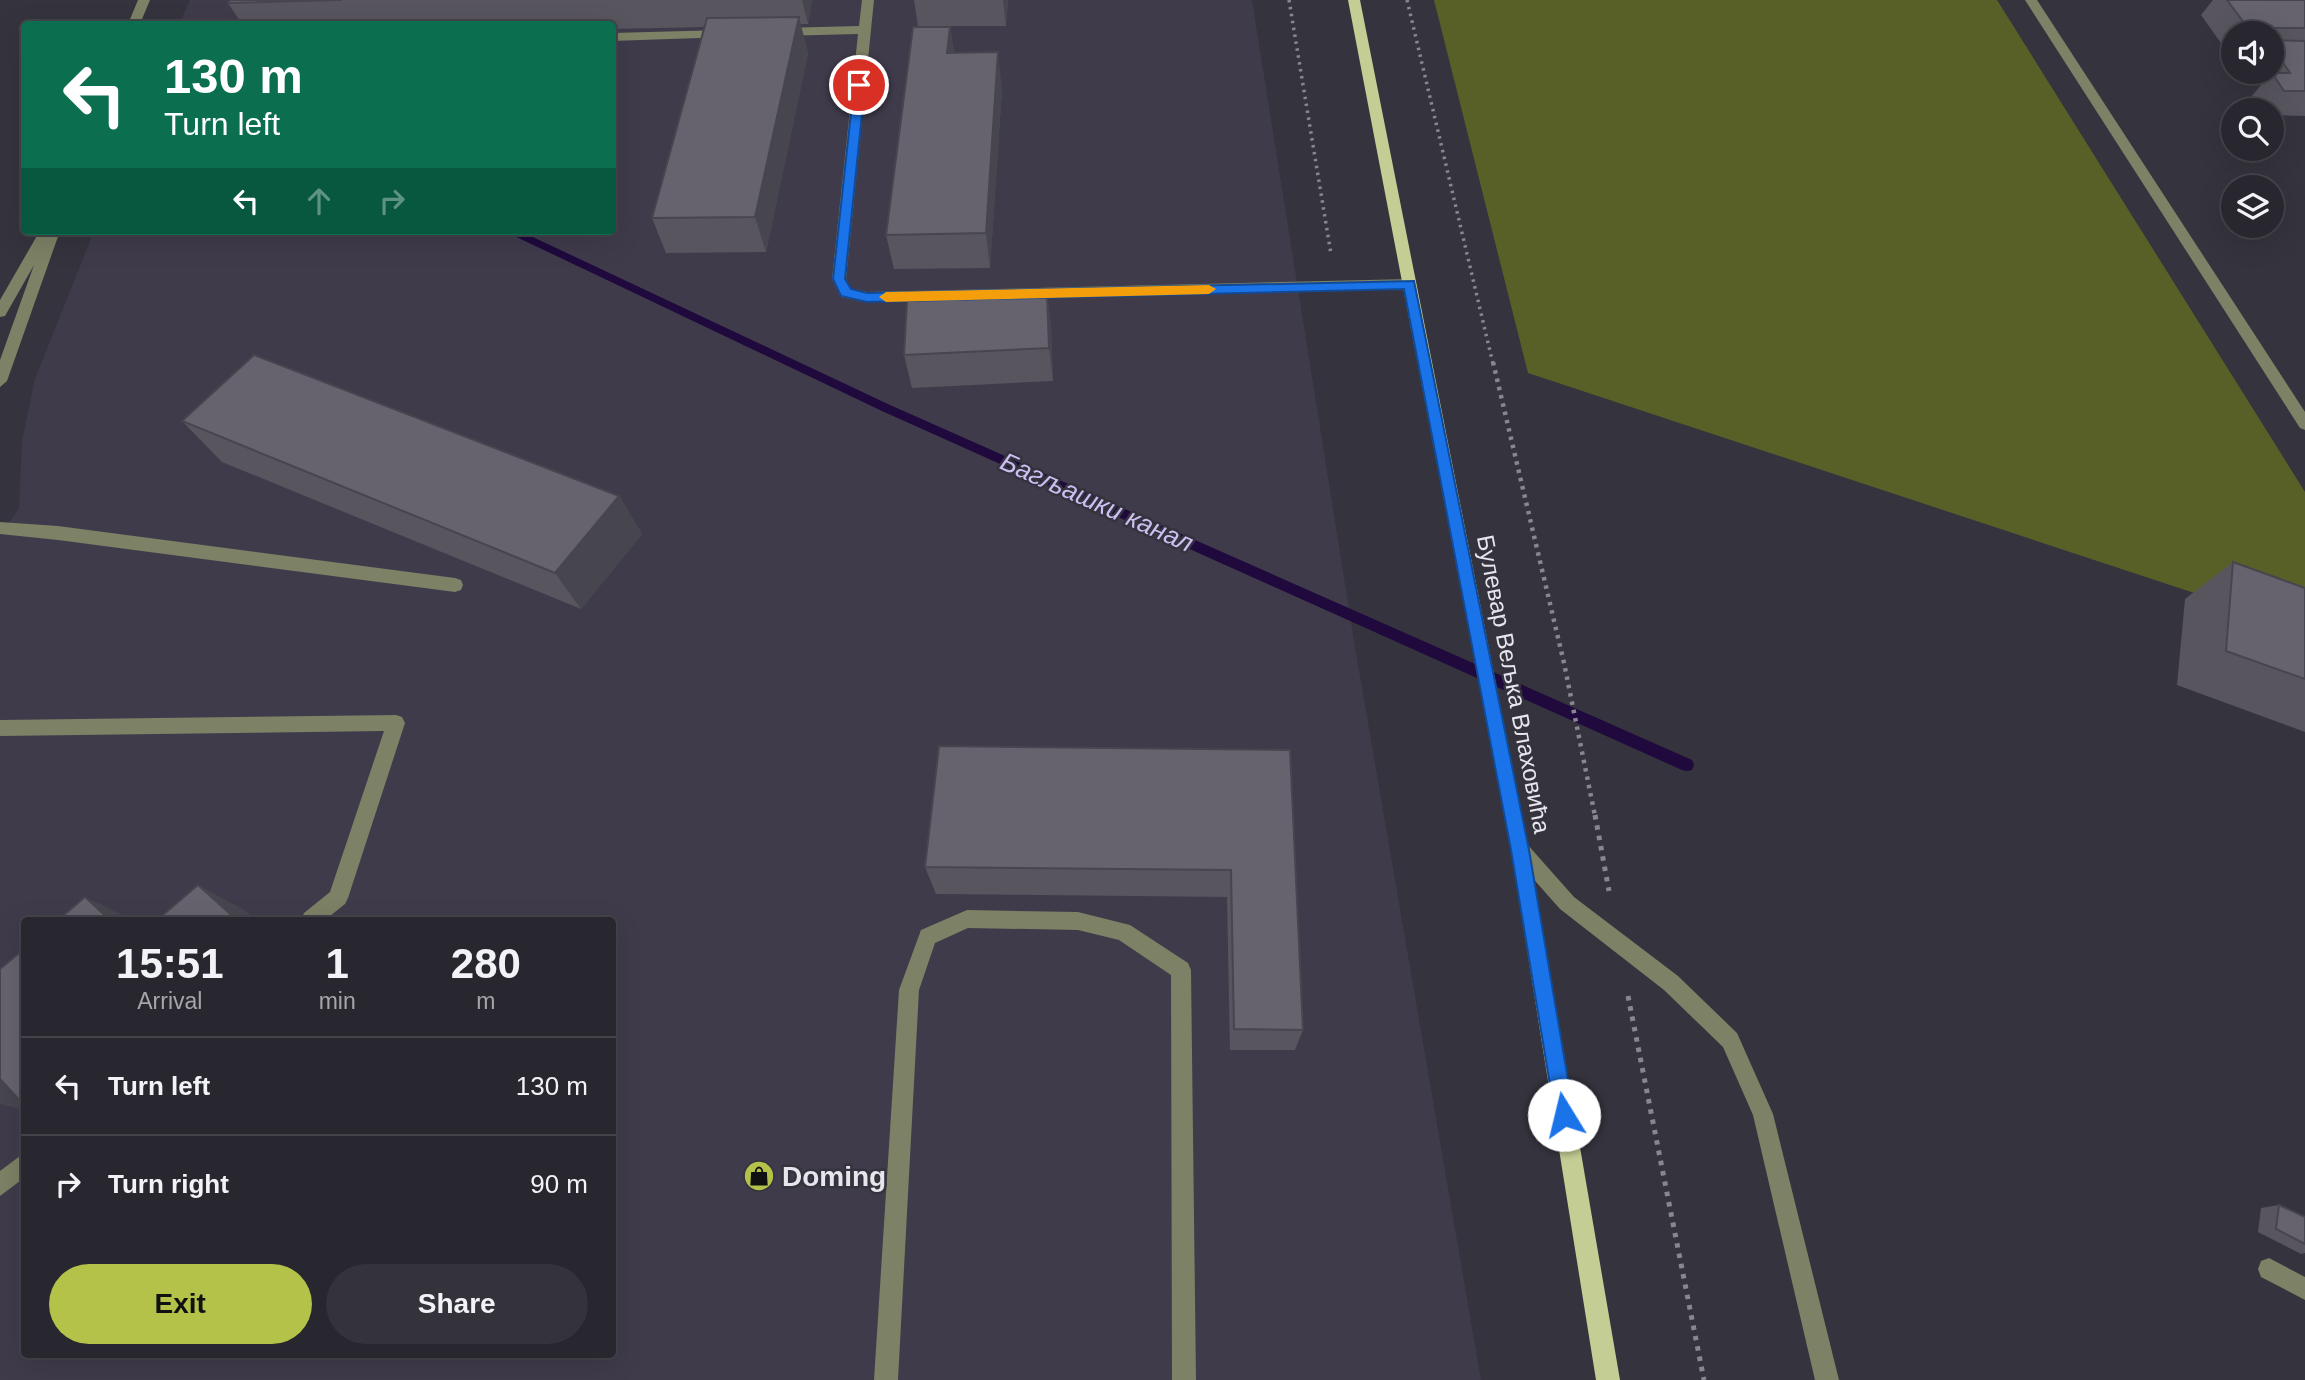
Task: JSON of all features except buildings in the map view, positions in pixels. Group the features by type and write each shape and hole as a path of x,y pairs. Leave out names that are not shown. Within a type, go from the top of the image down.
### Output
{"main road":[{"name":"Булевар Вељка Влаховића","path":"1354,0 1520,850 1608,1380"}],"street":[{"path":"135,21 144,0"},
{"path":"868,0 839,279 846,293 867,298 1410,284"},
{"path":"2031,0 2305,424"},
{"path":"772,33 865,30"},
{"path":"616,37 732,34"},
{"path":"0,312 45,235"},
{"path":"0,381 52,235"},
{"path":"0,528 58,533 455,585"},
{"path":"0,728 396,723 338,898 315,917"},
{"path":"1520,850 1567,903 1671,983 1730,1040 1763,1114 1827,1380"},
{"path":"886,1380 909,990 928,937 967,919 1078,921 1123,932 1181,970 1184,1380"},
{"path":"0,1185 21,1167"},
{"path":"2269,1269 2305,1289"}],"path":[{"path":"1289,0 1336,286"},
{"path":"1407,0 1564,663 1704,1380"}],"shaded area":[{"path":"190,0 1252,0 1355,647 1481,1380 0,1380 0,536 19,508 22,441 35,379 92,235 616,235 616,21 180,21"}],"green space":[{"path":"1434,0 1997,0 2305,492 2305,597 2255,613 1528,373"}],"waterway":[{"name":"Багљашки канал","path":"518,235 886,408 1687,765"}],"slow traffic":[{"path":"886,297 1209,289"}],"place":[{"name":"Doming","path":"759,1176"}],"route":[{"path":"859,85 839,279 846,293 867,298 1410,284 1520,850 1564,1115"}]}
